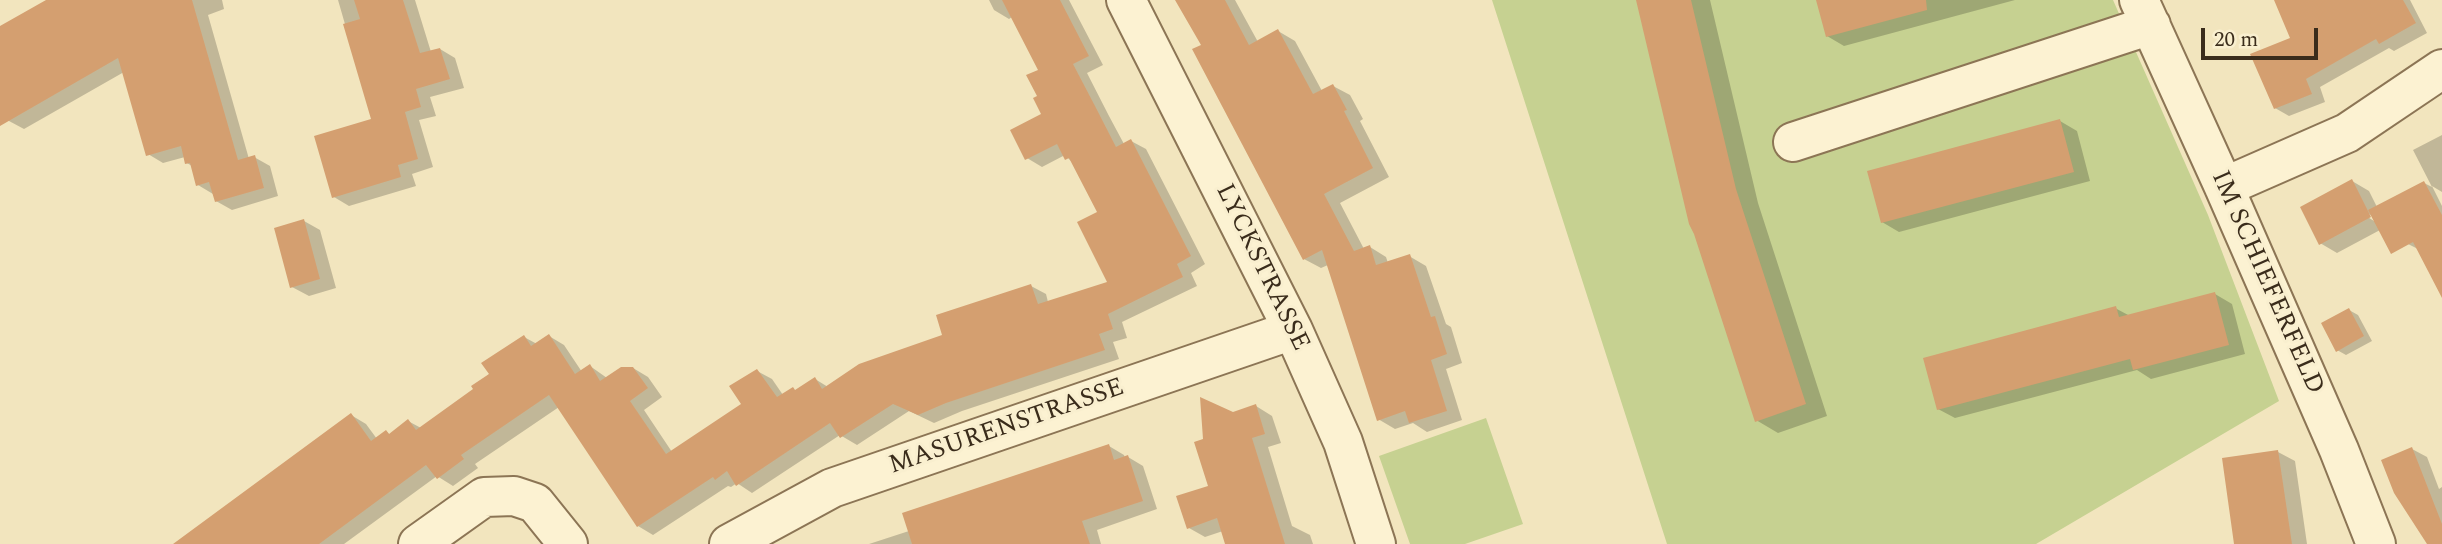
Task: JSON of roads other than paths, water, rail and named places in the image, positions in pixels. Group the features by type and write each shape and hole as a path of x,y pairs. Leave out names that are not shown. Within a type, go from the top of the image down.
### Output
{"street":[{"name":"LYCKSTRASSE","path":"1126,0 1293,330 1343,442 1376,544"},
{"name":"IM SCHIEFERFELD","path":"1793,142 2145,12 2339,450 2376,544"},
{"path":"2224,187 2347,133 2442,69"},
{"name":"MASURENSTRASSE","path":"729,544 832,488 1293,330"},
{"path":"418,544 484,497 514,496 535,503 568,544"}]}
